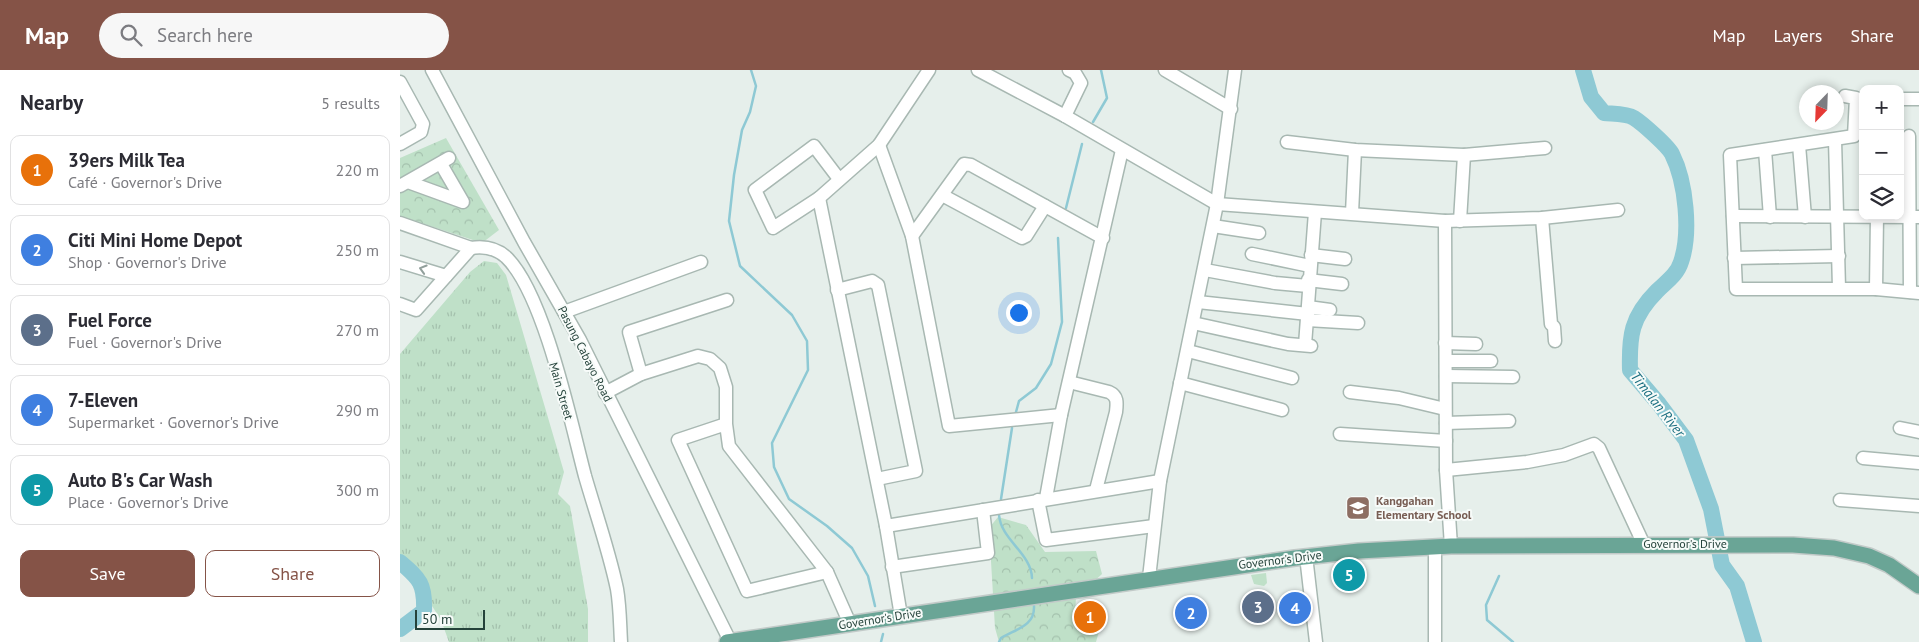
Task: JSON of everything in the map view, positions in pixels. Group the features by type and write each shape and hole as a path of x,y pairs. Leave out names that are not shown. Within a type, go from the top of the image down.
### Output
{"main road":[{"name":"Governor's Drive","path":"729,642 1306,556 1451,546 1801,545 1845,550 1879,560 1919,586"}],"street":[{"name":"Pasung Cabayo Road","path":"432,70 580,340 729,642"},
{"path":"839,179 814,146 755,190 772,228 819,198 879,145 928,70"},
{"path":"978,70 1065,116 1217,204 1444,221 1542,218 1618,210"},
{"path":"1065,116 1081,83 1075,73 1069,70"},
{"path":"1149,578 1160,481 1205,270 1217,204 1235,70"},
{"path":"1169,71 1231,108"},
{"path":"400,82 423,124 421,132 400,144"},
{"path":"1855,97 1858,136 1730,155 1736,289 1839,288 1915,293 1915,217 1910,136"},
{"path":"1904,99 1919,99"},
{"path":"1836,140 1839,288"},
{"path":"1287,142 1355,150 1464,155 1545,148"},
{"path":"879,145 912,236 949,426 1061,415"},
{"path":"1799,145 1805,217"},
{"path":"1122,150 1042,499 1046,540 1154,526"},
{"path":"1352,213 1355,150"},
{"path":"1765,150 1770,217"},
{"path":"1460,221 1464,155"},
{"path":"445,161 463,202 404,184 445,161"},
{"path":"912,236 964,164 971,165 1103,238"},
{"path":"942,196 1022,238 1026,236 1045,206"},
{"path":"819,198 886,526 901,616"},
{"path":"1193,323 1288,344 1308,345 1308,283 1315,212"},
{"path":"1734,216 1859,217"},
{"path":"1542,218 1551,324 1554,328 1555,340"},
{"path":"1876,289 1877,220"},
{"path":"1444,221 1446,470 1451,546"},
{"name":"Main Street","path":"400,223 471,248 489,248 506,257 524,280 537,310 617,590 621,642"},
{"path":"1213,226 1259,233"},
{"path":"400,304 416,310 471,248"},
{"path":"1252,254 1310,260 1345,259"},
{"path":"1734,258 1839,256"},
{"path":"400,262 446,276"},
{"path":"564,312 701,262"},
{"path":"1205,270 1275,284 1342,284"},
{"path":"838,290 872,281 878,284 916,471 876,479"},
{"path":"641,374 629,332 727,300"},
{"path":"1198,302 1308,314 1358,323"},
{"path":"1308,314 1330,310"},
{"path":"1446,343 1476,344"},
{"path":"1188,351 1292,378"},
{"path":"605,393 641,374 698,356 710,359 720,368 726,386 726,424 729,446 827,572 850,624"},
{"path":"1446,361 1491,361"},
{"path":"1446,376 1513,377"},
{"path":"1069,382 1109,392 1114,394 1116,399 1116,412 1096,490"},
{"path":"1180,383 1282,410"},
{"path":"1350,392 1399,398 1445,409"},
{"path":"1446,423 1509,421"},
{"path":"726,424 678,440 747,591 827,572"},
{"path":"1900,428 1919,432"},
{"path":"1340,434 1446,441"},
{"path":"1446,470 1527,462 1564,455 1594,444 1599,448 1644,545"},
{"path":"1863,458 1919,463"},
{"path":"886,526 1160,481"},
{"path":"1840,500 1919,506"},
{"path":"892,566 988,553 983,510"},
{"path":"1435,547 1435,642"},
{"path":"1306,556 1316,642"}],"green space":[{"path":"446,138 499,230 482,243 400,216 400,158"},
{"path":"484,261 497,263 506,275 564,472 558,494 570,506 588,609 588,642 449,642 441,620 425,595 420,579 400,562 400,354 470,272"},
{"path":"998,517 1026,525 1045,552 1096,551 1102,574 1076,598 1074,624 1101,624 1096,642 999,642 995,628 989,528"},
{"path":"1266,573 1267,583 1264,586 1254,584 1251,575"}],"waterway":[{"path":"751,70 756,86 750,112 742,130 734,175 729,221 740,266 792,315 807,341 808,370 772,443 774,467 789,499 827,526 852,548 868,576 875,606"},
{"path":"1093,122 1107,98 1101,70"},
{"name":"Timalan River","path":"1583,70 1591,97 1604,113 1627,115 1634,118 1666,146 1677,165 1684,193 1686,222 1684,250 1677,271 1648,300 1637,318 1631,337 1630,370 1686,440 1711,509 1722,565 1737,586 1754,642"},
{"path":"1066,208 1082,144"},
{"path":"1016,412 1019,401 1036,388 1051,364 1062,322 1058,238"},
{"path":"1001,499 1012,428"},
{"path":"999,515 1005,532 1027,561 1032,578"},
{"path":"400,562 417,578 422,588 424,602 424,611 400,629"},
{"path":"1499,576 1486,605 1487,620 1513,642"},
{"path":"999,642 1001,638 1028,623 1034,606"},
{"path":"881,642 883,634"}],"place":[{"name":"Kanggahan Elementary School","path":"1358,508"},
{"name":"Auto B's Car Wash","path":"1349,575"},
{"name":"Fuel Force","path":"1258,607"},
{"name":"7-Eleven","path":"1295,608"},
{"name":"Citi Mini Home Depot","path":"1191,613"},
{"name":"39ers Milk Tea","path":"1090,617"}]}
